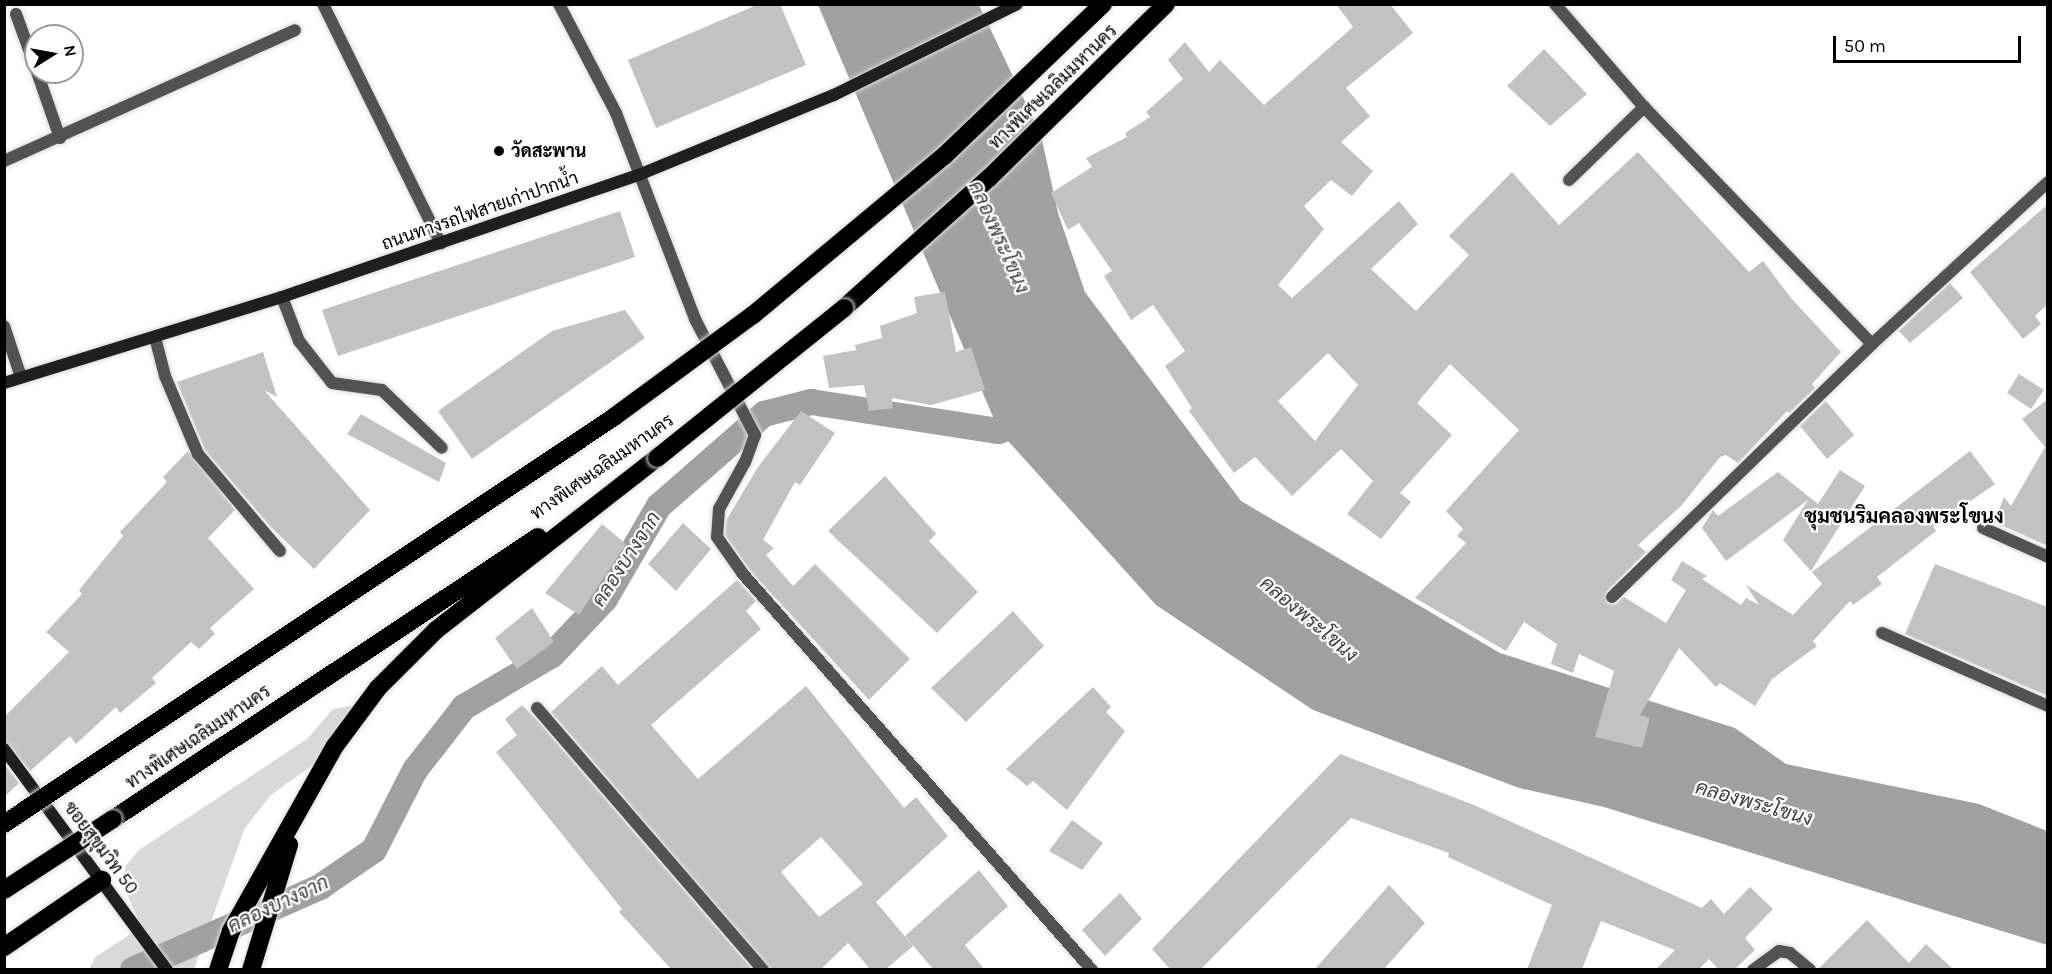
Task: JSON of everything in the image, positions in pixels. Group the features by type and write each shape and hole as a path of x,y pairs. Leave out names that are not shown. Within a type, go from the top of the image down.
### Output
{"highway":[{"name":"ทางพิเศษเฉลิมมหานคร","path":"4,824 614,417 753,315 944,156 1103,4"},
{"name":"ทางพิเศษเฉลิมมหานคร","path":"4,891 657,458 774,368 882,275 1096,76 1166,4"},
{"path":"218,969 231,931 335,746 358,714 436,630 657,458"},
{"path":"252,969 301,809"},
{"path":"4,947 102,880"}],"main road":[{"name":"ถนนทางรถไฟสายเก่าปากน้ำ","path":"4,382 282,297 641,174 834,95 1017,4"},
{"name":"ซอยสุขุมวิท 50","path":"4,749 168,969"}],"street":[{"path":"323,4 441,244"},
{"path":"559,4 588,56 641,174 695,320 754,435 745,462 719,509 717,537 743,574 1092,969"},
{"path":"1555,4 1644,107 1872,344"},
{"path":"16,14 24,36"},
{"path":"4,161 60,138 295,30"},
{"path":"41,84 60,138"},
{"path":"1569,180 1644,107"},
{"path":"1612,597 1872,344 2048,182"},
{"path":"282,297 299,341 332,383 382,390 442,448"},
{"path":"4,326 21,377"},
{"path":"155,337 165,376 198,454 280,551"},
{"path":"1983,528 2048,557"},
{"path":"1882,633 2048,706"},
{"path":"537,708 764,969"},
{"path":"1753,969 1779,951 1790,953 1810,969"}],"shaded area":[{"path":"354,705 346,724 321,759 271,795 245,828 194,969 89,970 95,957 128,936 138,919 122,883 126,865 139,850 307,739 333,709"}],"water":[{"name":"คลองพระโขนง","path":"818,5 979,5 1041,135 1058,213 1085,292 1241,501 1500,653 1735,728 1786,764 1979,804 2047,831 2047,945 1604,807 1519,788 1313,710 1156,605 999,431"}],"building":[{"path":"759,4 780,4 806,65 656,128 628,60"},
{"path":"1336,4 1390,4 1413,33 1346,88 1370,116 1341,142 1373,171 1352,196 1331,180 1304,206 1324,229 1278,285 1292,298 1399,201 1418,224 1371,269 1416,311 1469,255 1449,236 1512,172 1559,225 1638,152 1749,272 1763,261 1791,298 1841,352 1812,384 1815,388 1789,413 1787,411 1738,463 1726,455 1720,457 1682,505 1638,545 1646,552 1606,592 1607,603 1615,605 1624,597 1666,623 1686,590 1671,580 1682,561 1707,576 1702,579 1741,605 1746,598 1759,605 1746,585 1793,615 1822,584 1812,572 1970,451 1995,484 1933,527 1936,531 1877,577 1882,584 1853,605 1850,601 1813,641 1817,646 1772,679 1755,706 1720,683 1716,687 1679,648 1640,715 1650,718 1642,748 1595,737 1614,671 1579,654 1573,673 1551,664 1557,644 1524,622 1506,651 1415,598 1466,543 1457,536 1463,529 1446,511 1519,430 1450,364 1417,403 1452,435 1400,493 1411,502 1381,539 1347,514 1373,481 1341,449 1292,496 1255,457 1234,473 1189,411 1192,408 1165,366 1185,351 1153,305 1131,320 1104,276 1112,271 1079,223 1068,230 1051,193 1092,167 1086,158 1127,137 1125,133 1150,117 1146,112 1183,79 1168,60 1185,42 1209,72 1220,60 1264,105 1353,27","holes":["1328,353 1358,385 1315,441 1278,401"]},
{"path":"1544,49 1587,94 1550,126 1507,86"},
{"path":"2048,204 2048,304 2035,316 2041,324 2023,339 1970,272"},
{"path":"620,211 635,257 338,356 322,310"},
{"path":"1950,283 1963,298 1910,343 1899,331"},
{"path":"945,292 956,352 971,347 985,390 931,405 892,398 893,408 869,411 864,385 829,388 823,356 856,350 855,345 882,338 880,326 917,313 914,297"},
{"path":"625,310 645,338 472,459 438,411 552,331"},
{"path":"263,352 277,397 264,390 370,510 314,569 269,525 205,450 177,382"},
{"path":"2019,374 2044,390 2031,409 2007,393"},
{"path":"2048,399 2048,546 1994,522 2004,497 2011,506 2045,447 2022,419"},
{"path":"1826,401 1854,435 1827,459 1800,426"},
{"path":"801,411 835,433 800,485 795,482 763,540 774,548 766,555 793,586 815,564 910,659 869,700 749,569 725,535 727,519 758,467"},
{"path":"361,414 446,463 439,482 347,434"},
{"path":"188,451 235,510 208,538 254,589 210,628 215,634 199,649 191,642 152,678 156,683 120,713 116,707 76,744 70,736 30,771 4,741 4,717 69,652 46,632 82,594 79,590 123,536 120,532 167,482 163,477"},
{"path":"1840,470 1865,486 1811,571 1783,540 1808,500 1726,561 1702,528 1713,510 1718,516 1778,472 1818,504"},
{"path":"885,476 936,534 929,541 978,592 937,633 828,531"},
{"path":"683,523 711,549 676,591 648,564"},
{"path":"602,524 626,544 579,615 545,593"},
{"path":"1935,564 2048,607 2048,696 1905,634"},
{"path":"737,580 756,601 746,611 761,629 651,725 698,779 806,686 904,808 916,797 948,836 876,902 913,946 886,969 870,969 848,943 821,969 771,969 551,712 602,666 618,685","holes":["821,837 863,884 819,917 781,872"]},
{"path":"532,608 554,642 517,669 495,638"},
{"path":"1013,611 1044,646 966,722 931,688"},
{"path":"1093,687 1111,707 1106,712 1125,731 1067,810 1033,781 1027,786 1006,769"},
{"path":"522,705 752,969 671,969 619,912 622,909 496,752 517,735 505,719"},
{"path":"1340,754 1474,805 1702,908 1711,899 1724,914 1750,887 1773,909 1745,938 1755,950 1735,969 1718,969 1709,959 1699,969 1656,969 1675,950 1601,921 1582,969 1527,969 1552,905 1448,857 1449,853 1351,818 1201,969 1170,969 1152,949"},
{"path":"4,764 19,783 4,797"},
{"path":"1072,820 1103,843 1082,870 1049,851"},
{"path":"979,870 1008,906 965,945 984,969 933,969 905,936"},
{"path":"1389,885 1425,923 1384,969 1315,969"},
{"path":"1120,893 1142,919 1105,956 1082,930"},
{"path":"1867,920 1909,963 1926,944 1953,969 1818,969"}],"waterway":[{"name":"คลองบางจาก","path":"133,970 320,887 374,850 415,770 464,707 552,655 605,599 659,506 764,414 811,402 999,431 1029,419"}],"place":[{"name":"วัดสะพาน","path":"499,151"}],"district":[{"name":"ชุมชนริมคลองพระโขนง","path":"1904,516"}]}
